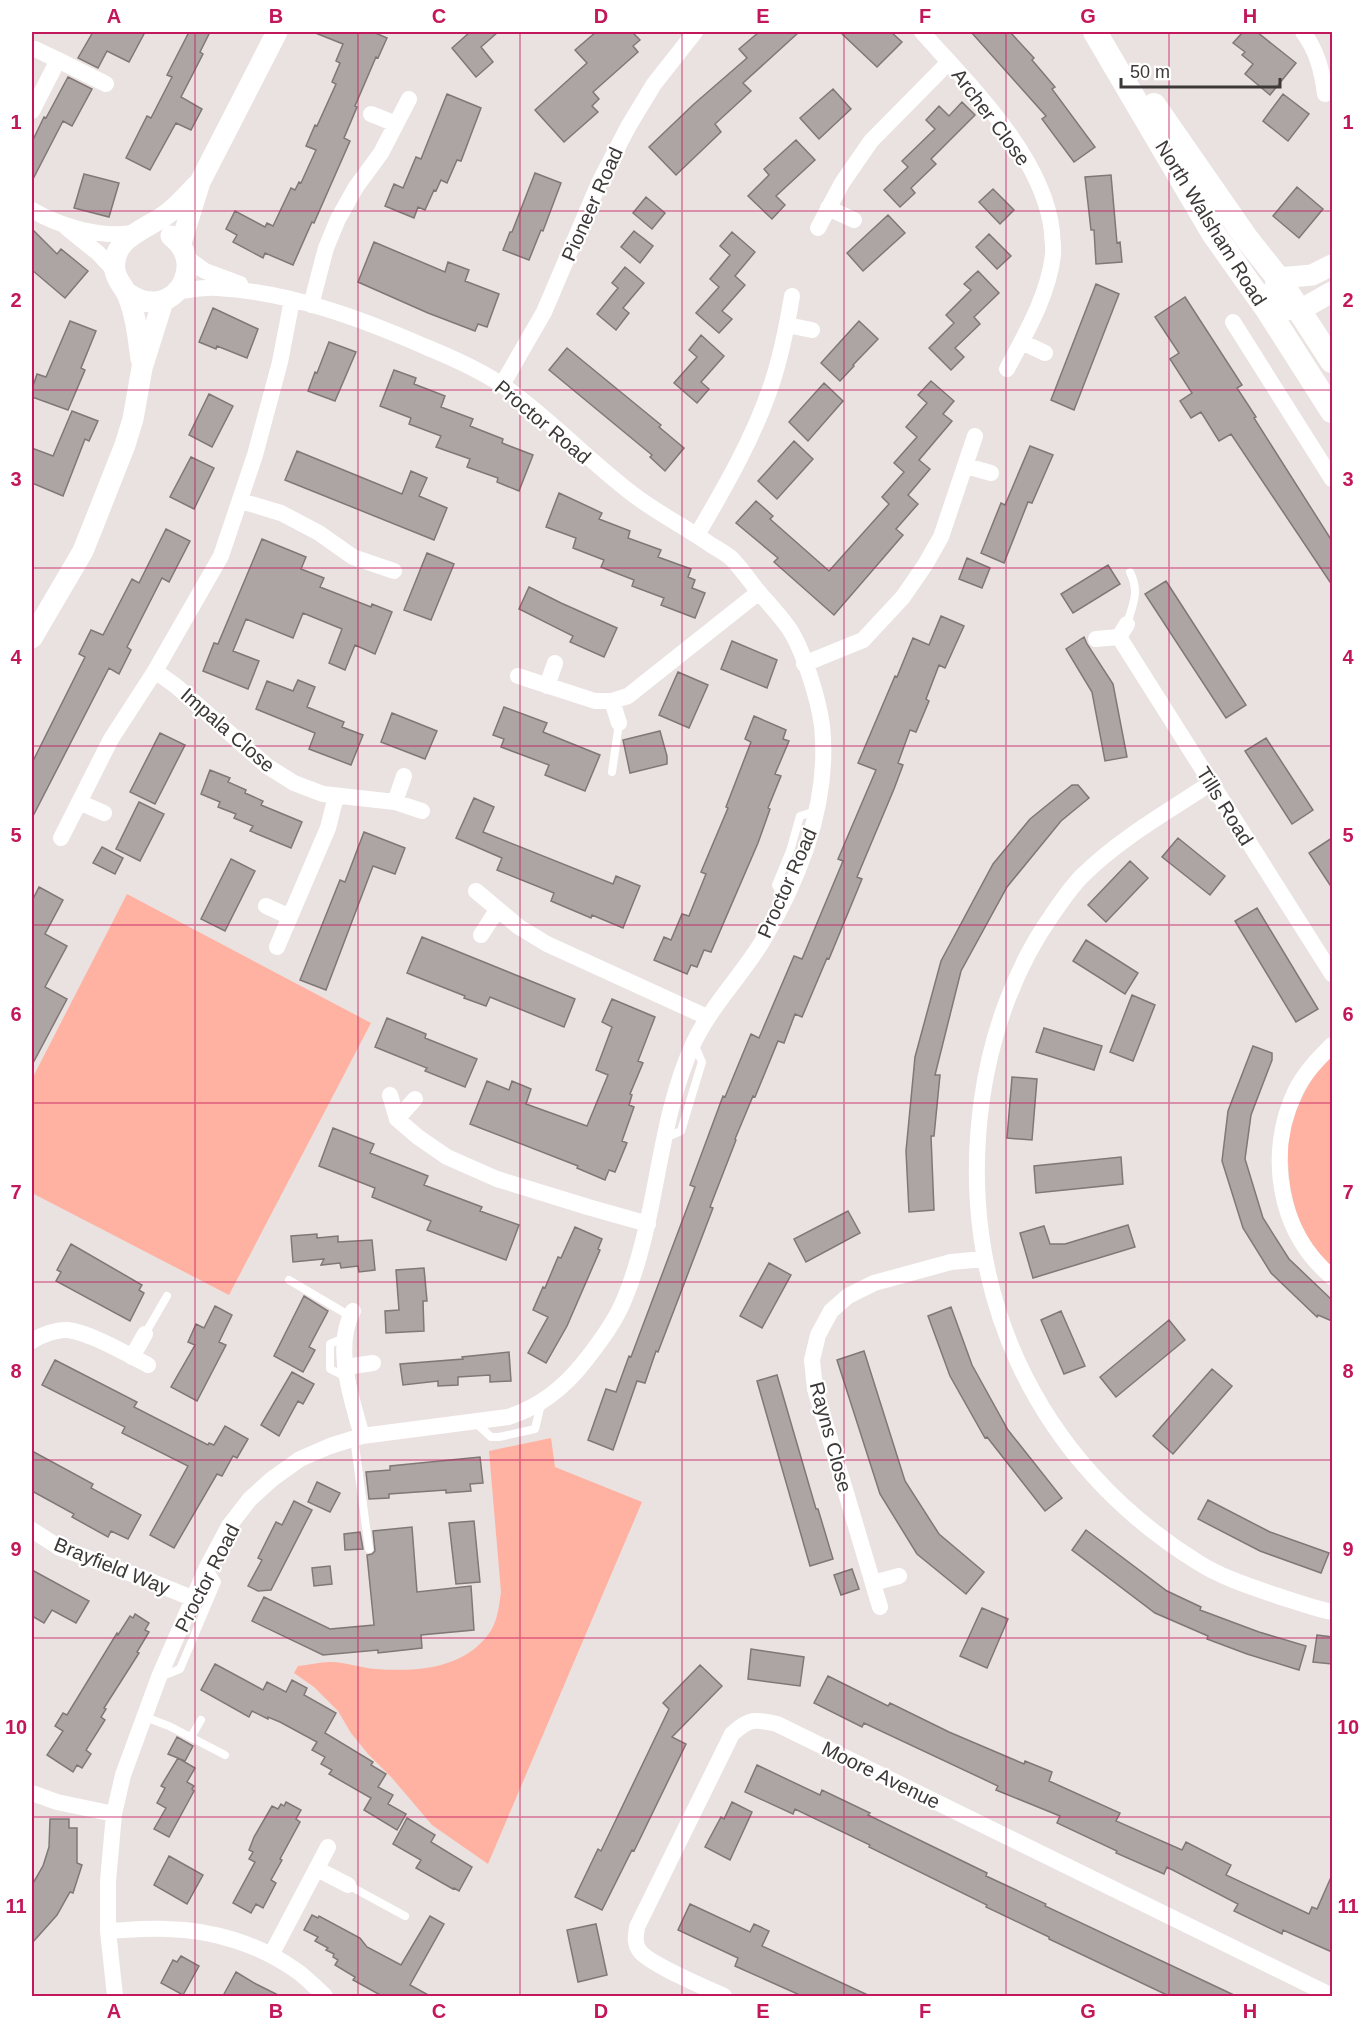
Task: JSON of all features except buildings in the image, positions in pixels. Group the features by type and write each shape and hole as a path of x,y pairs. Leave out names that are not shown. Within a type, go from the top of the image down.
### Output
{"main road":[{"name":"North Walsham Road","path":"1096,32 1157,108 1247,238 1278,278 1332,361"},
{"name":"North Walsham Road","path":"1096,32 1213,233 1266,309 1332,411"}],"street":[{"path":"32,638 77,561 93,526 130,428 142,368 170,296 187,276 184,250 200,182 277,32"},
{"name":"Pioneer Road","path":"502,385 544,312 599,183 628,127 654,84 695,32"},
{"name":"Archer Close","path":"922,32 990,108 1013,140 1039,182 1050,216 1054,253 1046,290 1007,369"},
{"path":"1303,32 1316,52 1325,94"},
{"path":"35,49 106,84"},
{"path":"32,111 58,60"},
{"name":"Archer Close","path":"818,228 828,208 871,141 949,62"},
{"path":"311,305 326,248 338,219 356,187 381,153 410,99"},
{"path":"371,114 396,124"},
{"path":"142,368 136,322 127,293 119,283 115,271 116,256 122,243 168,213 200,182"},
{"path":"828,208 854,220"},
{"path":"32,210 64,225 107,234 139,231 165,232 184,250"},
{"path":"64,225 98,253 115,271"},
{"name":"Proctor Road","path":"184,250 205,271 263,294"},
{"path":"1332,265 1312,275 1278,278 1266,309 1300,310 1332,292"},
{"name":"Proctor Road","path":"115,1996 108,1931 108,1881 114,1814 123,1775 159,1677 207,1567 229,1526 250,1499 272,1479 300,1459 330,1446 358,1437 508,1416 527,1411 571,1379 601,1341 623,1303 639,1260 648,1224 675,1091 707,1017 762,942 784,900 804,856 818,811 822,781 822,728 816,694 790,630 730,557 633,495 502,385 454,358 378,326 311,305 263,294 212,287 170,296"},
{"path":"127,293 145,302 170,296"},
{"path":"697,535 728,482 752,434 772,385 792,296"},
{"path":"62,838 111,739 155,671 221,556 241,501 280,362 291,300"},
{"name":"North Walsham Road","path":"1233,322 1332,479"},
{"path":"787,325 812,330"},
{"path":"1022,342 1045,353"},
{"path":"804,664 862,640 903,597 941,537 975,436"},
{"path":"966,466 991,473"},
{"path":"241,501 281,513 319,533 352,557 394,571"},
{"path":"518,676 596,701 612,702 628,696 759,592"},
{"path":"1096,639 1123,630"},
{"name":"Tills Road","path":"1123,630 1211,783 1332,974"},
{"path":"547,686 555,663"},
{"name":"Impala Close","path":"155,671 176,686 267,766 294,783 336,796 395,802 422,811"},
{"path":"612,702 619,723"},
{"path":"395,802 404,776"},
{"path":"1211,783 1122,842 1081,877 1050,917 1023,965 999,1022 986,1069 977,1133 976,1196 984,1259 996,1308 1015,1356 1040,1404 1066,1445 1101,1486 1145,1526 1201,1564 1254,1588 1316,1609 1332,1612"},
{"path":"277,948 328,828 336,796"},
{"path":"79,802 104,813"},
{"path":"476,891 497,910 547,944 707,1017"},
{"path":"266,906 290,917"},
{"path":"481,935 497,910"},
{"path":"1332,1044 1314,1063 1296,1090 1284,1119 1279,1151 1280,1183 1288,1214 1302,1243 1332,1277"},
{"path":"390,1095 397,1119 447,1157 497,1179 648,1224"},
{"path":"397,1119 415,1099"},
{"name":"Rayns Close","path":"880,1607 815,1389 812,1360 818,1335 831,1311 848,1296 874,1283 951,1262 984,1259"},
{"path":"352,1314 345,1338 346,1372 358,1437"},
{"path":"32,1339 68,1330 87,1336 148,1365"},
{"path":"132,1357 145,1334"},
{"path":"346,1372 373,1363"},
{"name":"Brayfield Way","path":"32,1530 60,1548 140,1576 194,1599"},
{"path":"873,1583 898,1576"},
{"name":"Moore Avenue","path":"724,1996 651,1960 640,1952 635,1940 637,1927 732,1734 744,1723 759,1720 788,1730 1332,1996"},
{"path":"32,1793 57,1802 114,1814"},
{"path":"271,1955 328,1847"},
{"path":"317,1869 348,1885"},
{"path":"108,1931 169,1929 205,1932 239,1942 271,1955 296,1970 325,1996"}],"lane":[{"path":"1123,630 1135,598 1136,585 1130,572"},
{"path":"612,772 619,723"},
{"path":"289,1280 352,1314"},
{"path":"145,1334 167,1296"},
{"path":"358,1437 369,1548"},
{"path":"159,1677 180,1669 217,1582 207,1567"},
{"path":"145,1716 169,1725 225,1755"},
{"path":"191,1737 201,1720"},
{"path":"348,1885 405,1916"}],"shaded area":[{"path":"127,894 371,1023 229,1295 32,1193 32,1079"},
{"path":"1332,1056 1332,1267 1311,1242 1297,1213 1288,1165 1288,1131 1306,1090 1315,1075"},
{"path":"551,1438 555,1467 642,1502 488,1864 432,1825 368,1754 351,1733 338,1711 314,1687 294,1673 298,1666 326,1662 376,1669 408,1670 439,1666 454,1661 480,1644 495,1623 501,1592 489,1451"}]}
